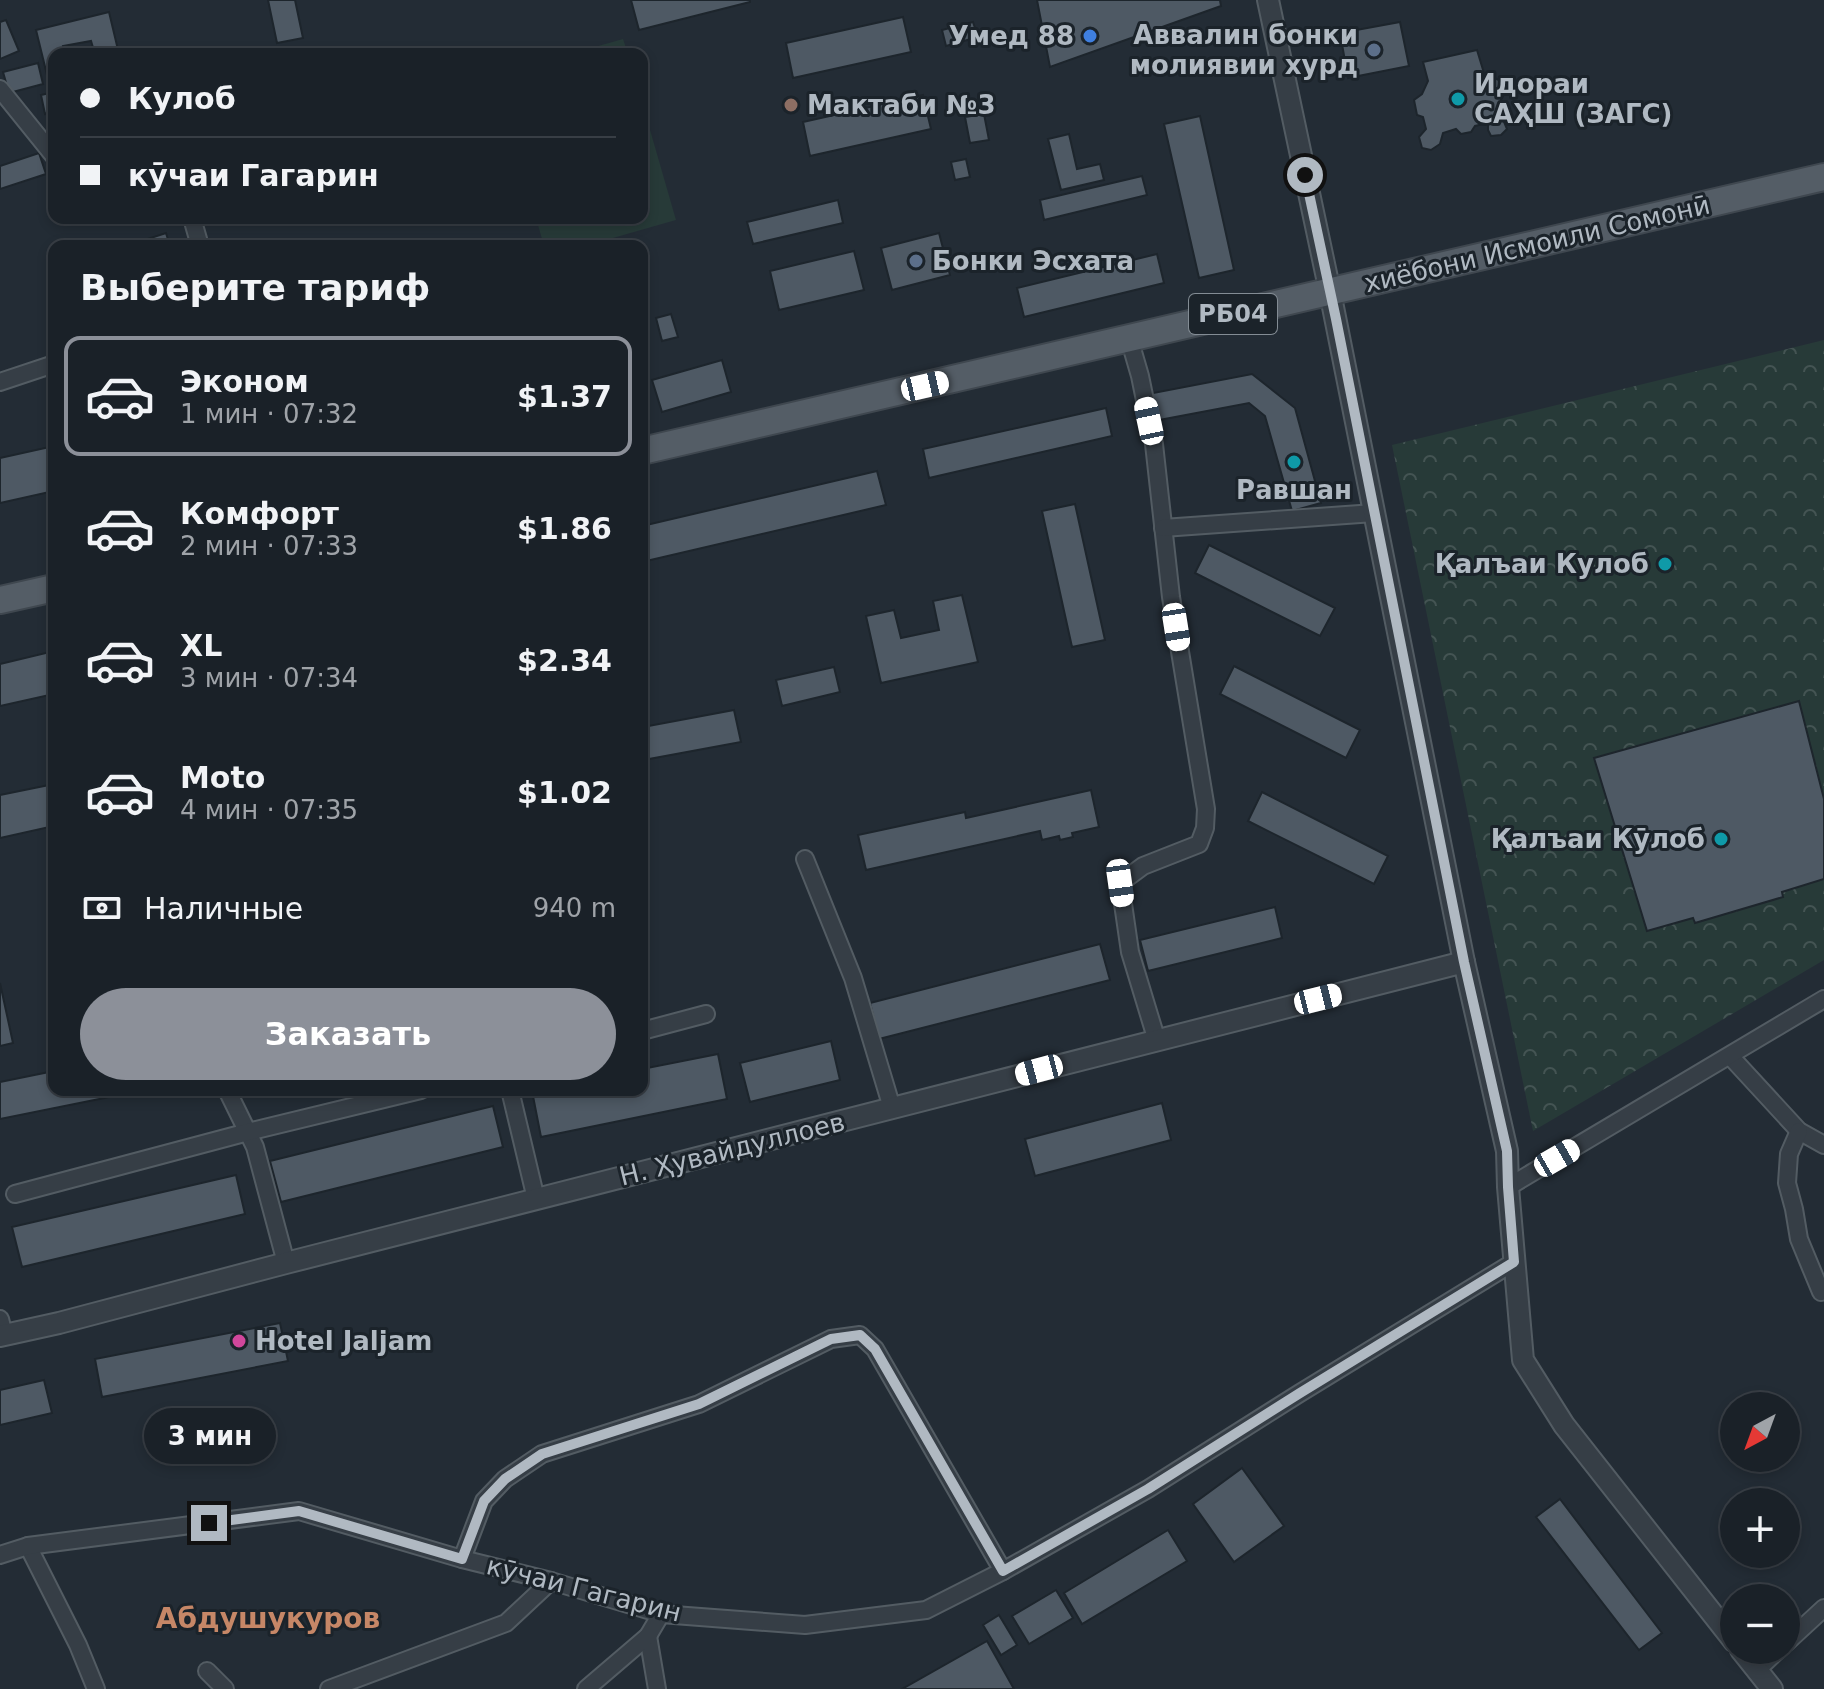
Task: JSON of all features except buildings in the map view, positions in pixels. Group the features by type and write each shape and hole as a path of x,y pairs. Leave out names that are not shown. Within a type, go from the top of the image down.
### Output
{"main road":[{"name":"хиёбони Исмоили Сомонӣ","path":"648,450 1824,177"},
{"path":"0,600 48,589"}],"street":[{"path":"1268,0 1330,292 1464,962 1507,1151 1523,1360 1564,1425 1720,1623"},
{"path":"0,89 48,149"},
{"path":"1129,338 1154,444 1171,597 1206,809 1205,828 1199,844 1143,866 1120,883 1130,952 1157,1041"},
{"path":"0,382 48,366"},
{"path":"1163,528 1374,513"},
{"path":"805,859 853,978 892,1108"},
{"name":"Н. Ҳувайдуллоев","path":"1,1330 59,1323 1464,962"},
{"path":"1508,1187 1824,999"},
{"path":"648,1029 706,1014"},
{"path":"1730,1056 1799,1131 1824,1145"},
{"path":"230,1096 255,1147 286,1263"},
{"path":"15,1194 396,1096"},
{"path":"511,1096 536,1199"},
{"path":"1799,1131 1789,1154 1787,1183 1799,1239 1821,1292"},
{"name":"кӯчаи Гагарин","path":"0,1555 28,1546 299,1511 661,1614 805,1625 926,1610 1003,1571 1148,1489 1514,1262"},
{"path":"462,1559 484,1501 505,1479 542,1454 699,1404 831,1339 860,1335 875,1349 1003,1571"},
{"path":"28,1546 78,1645 96,1689"},
{"path":"329,1689 506,1623 551,1581"},
{"path":"1800,1630 1824,1608"},
{"path":"586,1689 648,1636 661,1614"},
{"path":"648,1636 657,1689"},
{"path":"1752,1664 1772,1689"},
{"path":"1757,1670 1763,1664"},
{"path":"207,1671 225,1689"}],"green space":[{"path":"623,39 626,48 591,48"},
{"path":"648,123 676,220 606,240 542,240 538,224 648,224"},
{"path":"1824,340 1824,960 1533,1131 1392,445"}],"place":[{"name":"Умед 88","path":"1090,36"},
{"name":"Аввалин бонки молиявии хурд","path":"1374,50"},
{"name":"Идораи САҲШ (ЗАГС)","path":"1458,99"},
{"name":"Мактаби №3","path":"791,105"},
{"name":"Бонки Эсхата","path":"916,261"},
{"name":"Равшан","path":"1294,462"},
{"name":"Қалъаи Кулоб","path":"1665,564"},
{"name":"Қалъаи Кӯлоб","path":"1721,839"},
{"name":"Hotel Jaljam","path":"239,1341"}],"district":[{"name":"Абдушукуров","path":"268,1618"}],"route":[{"path":"209,1523 299,1511 462,1559 484,1501 505,1479 542,1454 699,1404 831,1339 860,1335 875,1349 1003,1571 1148,1489 1514,1262 1507,1151 1464,962 1305,175"}]}
